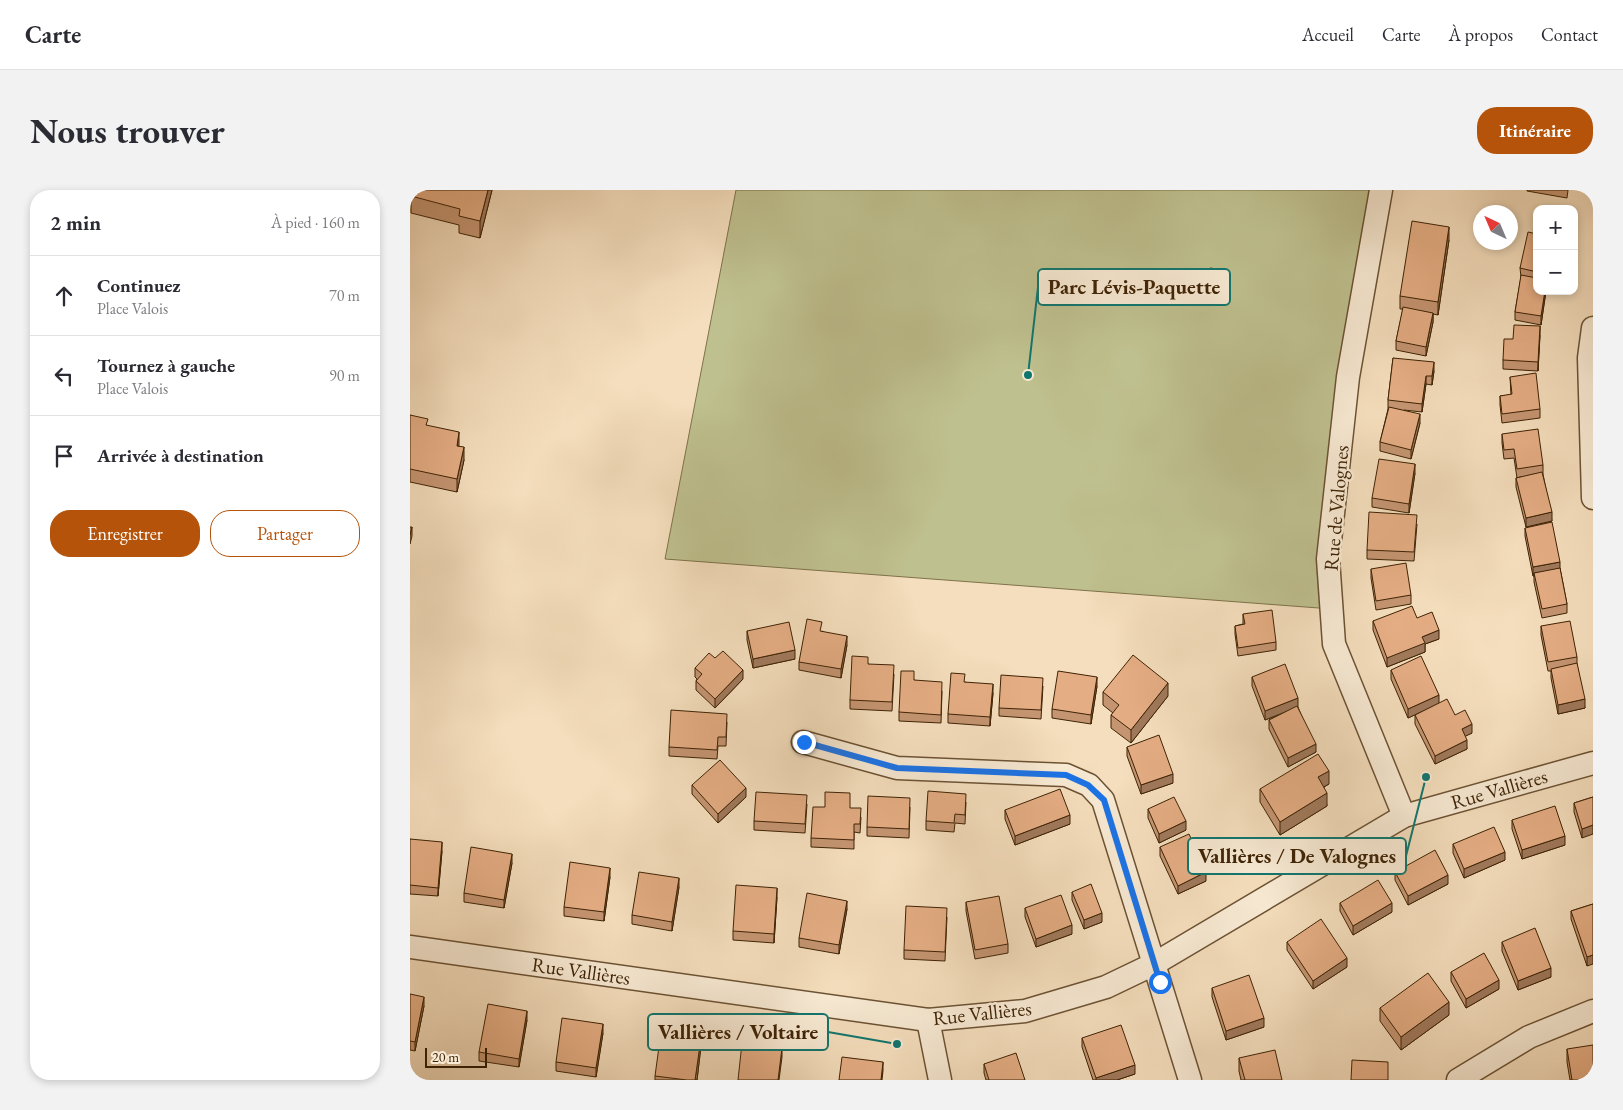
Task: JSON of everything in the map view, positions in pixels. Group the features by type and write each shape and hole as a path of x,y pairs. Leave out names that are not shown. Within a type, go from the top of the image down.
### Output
{"street":[{"name":"Rue de Valognes","path":"1380,190 1348,377 1328,559 1334,644 1404,816"},
{"path":"1593,328 1589,358 1593,498"},
{"path":"804,742 897,768 1066,775 1088,785 1104,800 1190,1080"},
{"name":"Rue Vallières","path":"410,947 928,1020 1026,1011 1106,987 1154,964 1404,816 1593,762"},
{"path":"1458,1080 1529,1037 1593,1010"},
{"path":"928,1020 940,1080"}],"green space":[{"path":"736,190 1382,190 1328,559 1332,609 665,559"}],"building":[{"path":"412,190 488,190 480,221 459,216 460,209 411,196"},
{"path":"1412,221 1449,227 1438,302 1400,296"},
{"path":"1528,232 1533,233 1533,271 1520,268"},
{"path":"1210,268 1224,270 1220,297 1206,294"},
{"path":"1521,275 1533,277 1533,295 1544,295 1541,316 1515,312"},
{"path":"1403,307 1433,313 1426,347 1396,341"},
{"path":"1514,325 1540,326 1538,362 1503,360 1504,339 1513,339"},
{"path":"1393,358 1434,362 1432,376 1426,376 1422,404 1388,400"},
{"path":"1536,373 1540,409 1502,414 1500,396 1512,394 1510,377"},
{"path":"1389,407 1420,414 1411,450 1380,442"},
{"path":"410,415 428,419 426,425 459,432 457,446 464,447 457,479 410,469"},
{"path":"1538,429 1543,465 1517,469 1514,449 1504,450 1502,434"},
{"path":"1379,459 1415,464 1409,504 1372,498"},
{"path":"1542,472 1552,512 1526,518 1516,478"},
{"path":"1369,512 1417,515 1414,552 1367,550"},
{"path":"1552,522 1560,562 1533,567 1525,528"},
{"path":"1406,563 1411,595 1376,601 1371,569"},
{"path":"1560,568 1567,604 1542,609 1534,573"},
{"path":"1412,606 1417,618 1432,612 1439,630 1422,637 1425,643 1387,658 1373,621"},
{"path":"1272,610 1276,642 1238,648 1235,626 1245,624 1243,614"},
{"path":"807,619 822,622 820,631 847,636 841,669 799,662"},
{"path":"1570,621 1577,657 1548,662 1541,626"},
{"path":"789,622 795,650 753,659 747,631"},
{"path":"723,651 743,670 715,699 696,681 702,674 695,668 709,653 715,658"},
{"path":"1133,655 1168,683 1131,730 1111,715 1119,705 1103,692"},
{"path":"852,656 868,657 868,664 894,665 892,702 850,700"},
{"path":"1421,656 1439,695 1408,709 1391,670"},
{"path":"1577,663 1585,699 1558,705 1551,669"},
{"path":"1285,664 1298,698 1265,711 1252,677"},
{"path":"901,671 914,671 914,680 942,682 941,715 899,712"},
{"path":"1058,671 1097,677 1091,715 1052,709"},
{"path":"951,673 965,674 964,682 993,684 990,717 948,714"},
{"path":"1001,675 1043,678 1041,710 999,708"},
{"path":"1447,699 1455,715 1465,710 1472,724 1462,729 1467,740 1435,756 1415,715"},
{"path":"1297,706 1316,744 1288,758 1269,720"},
{"path":"671,710 727,714 726,737 718,737 717,750 669,747"},
{"path":"1159,735 1173,774 1141,785 1127,747"},
{"path":"1318,754 1329,771 1318,777 1327,793 1280,822 1260,789"},
{"path":"720,760 746,788 718,814 692,785"},
{"path":"1060,789 1070,815 1015,836 1005,810"},
{"path":"928,791 966,794 965,815 955,814 954,823 926,821"},
{"path":"756,792 807,795 805,824 754,821"},
{"path":"825,792 850,793 850,808 861,808 860,824 854,824 854,840 811,838 813,807 825,807"},
{"path":"868,796 910,798 909,829 867,827"},
{"path":"1174,797 1186,821 1159,834 1148,809"},
{"path":"1593,797 1593,825 1582,829 1574,803"},
{"path":"1555,806 1565,836 1522,850 1512,820"},
{"path":"1494,827 1505,852 1464,869 1453,844"},
{"path":"1189,834 1206,872 1178,886 1160,847"},
{"path":"410,839 442,842 438,888 410,885"},
{"path":"471,847 512,854 504,900 464,893"},
{"path":"1435,850 1448,875 1408,896 1395,872"},
{"path":"570,862 610,868 604,912 564,907"},
{"path":"639,872 679,878 672,922 632,915"},
{"path":"1378,880 1392,903 1353,926 1340,903"},
{"path":"1091,884 1102,913 1084,920 1072,892"},
{"path":"736,885 777,888 774,934 733,931"},
{"path":"807,893 847,901 839,945 799,938"},
{"path":"1061,895 1072,925 1036,939 1025,908"},
{"path":"999,896 1008,944 975,950 966,902"},
{"path":"1593,904 1593,955 1587,957 1571,911"},
{"path":"906,906 947,908 945,952 904,950"},
{"path":"1321,919 1347,958 1313,981 1287,942"},
{"path":"1535,928 1551,968 1518,981 1502,942"},
{"path":"1484,953 1499,980 1466,999 1451,972"},
{"path":"1428,973 1449,1002 1401,1037 1380,1008"},
{"path":"1249,975 1264,1018 1226,1031 1212,988"},
{"path":"410,994 424,997 415,1042 410,1041"},
{"path":"488,1004 527,1011 519,1059 479,1052"},
{"path":"562,1018 603,1024 596,1068 556,1062"},
{"path":"1121,1025 1135,1065 1096,1078 1082,1038"},
{"path":"661,1032 701,1038 695,1080 655,1076"},
{"path":"742,1043 782,1048 778,1080 738,1080"},
{"path":"1593,1045 1593,1080 1572,1080 1567,1049"},
{"path":"1275,1050 1282,1080 1245,1080 1239,1058"},
{"path":"1016,1053 1025,1080 989,1080 984,1064"},
{"path":"842,1057 883,1062 881,1080 839,1080"},
{"path":"1352,1060 1388,1062 1388,1080 1351,1080"}],"place":[{"name":"Parc Lévis-Paquette","path":"1028,375"},
{"name":"Vallières / De Valognes","path":"1426,777"},
{"name":"Vallières / Voltaire","path":"897,1044"}],"route":[{"path":"804,742 897,768 1066,775 1088,785 1104,800 1160,982"}]}
